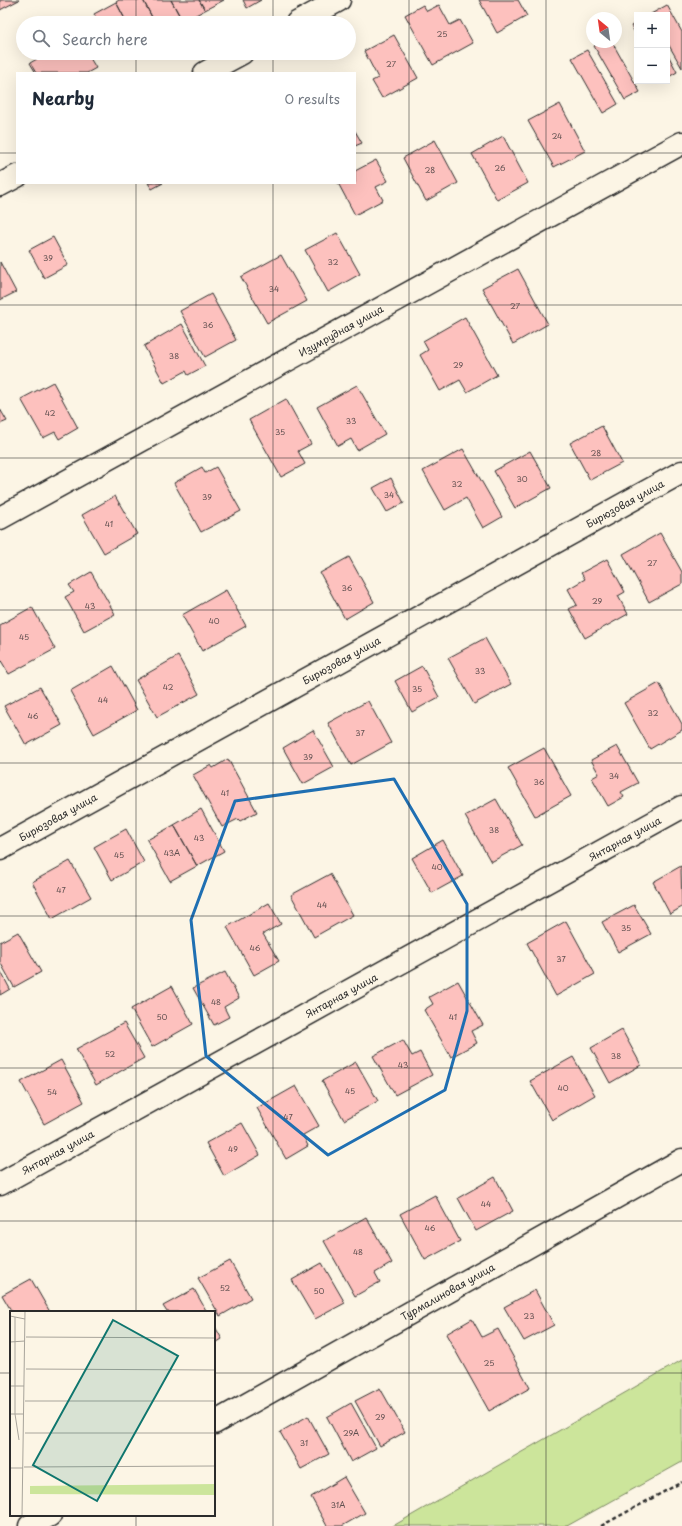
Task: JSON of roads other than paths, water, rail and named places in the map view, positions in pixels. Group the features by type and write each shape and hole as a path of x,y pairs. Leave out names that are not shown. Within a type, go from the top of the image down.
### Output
{"street":[{"path":"310,16 339,0"},
{"path":"207,72 229,60"},
{"name":"Изумрудная улица","path":"0,518 682,143"},
{"path":"0,185 16,177"},
{"name":"Бирюзовая улица","path":"0,849 682,472"},
{"name":"Янтарная улица","path":"0,1184 682,807"},
{"name":"Турмалиновая улица","path":"215,1422 682,1160"},
{"path":"30,1526 48,1516"}]}
